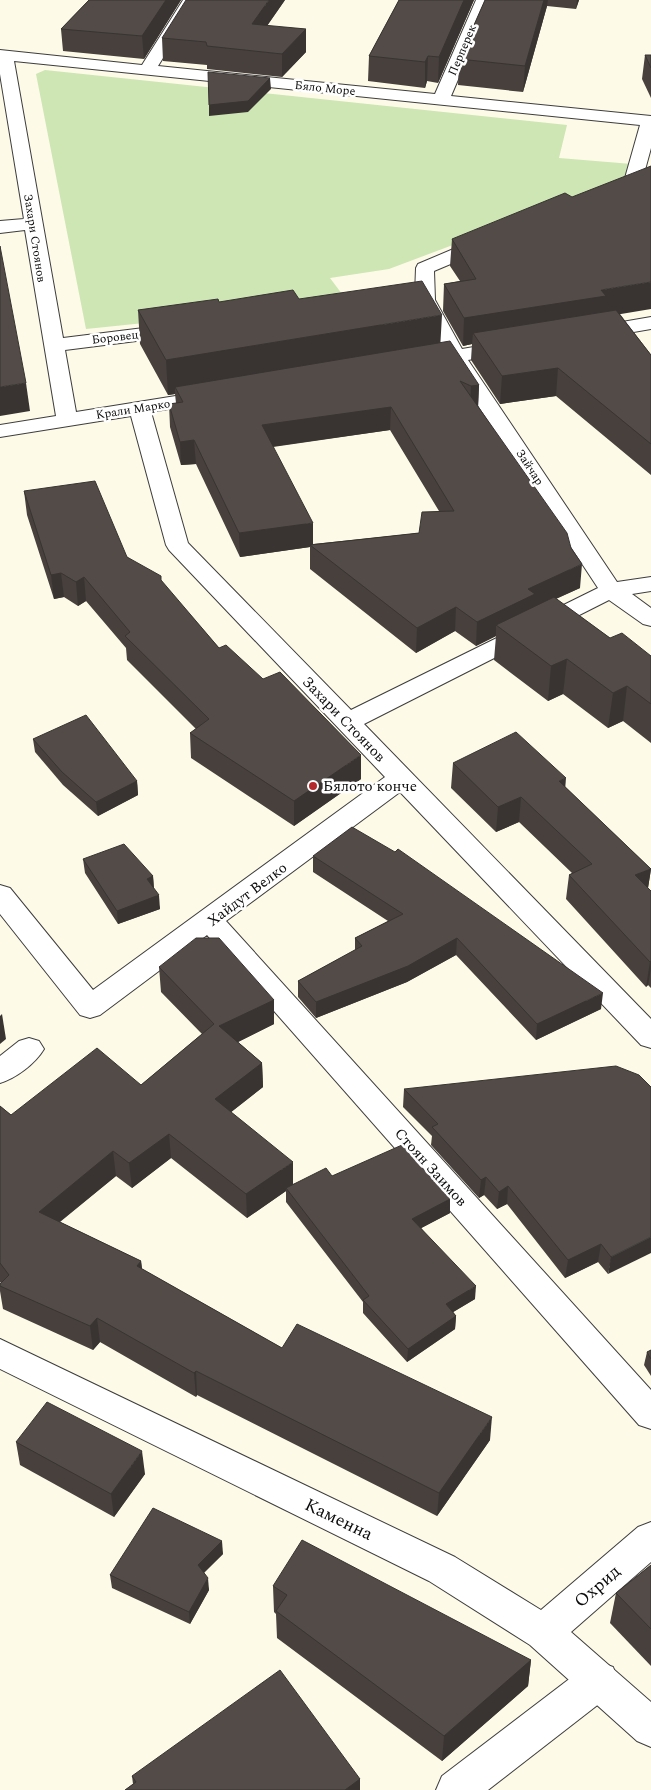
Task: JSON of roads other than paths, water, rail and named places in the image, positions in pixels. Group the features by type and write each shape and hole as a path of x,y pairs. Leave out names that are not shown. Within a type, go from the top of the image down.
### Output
{"street":[{"path":"147,70 191,0"},
{"name":"Перперек","path":"441,100 484,0"},
{"name":"Бяло Море","path":"2,55 651,121"},
{"name":"Захари Стоянов","path":"2,55 67,420"},
{"path":"588,200 633,181 651,121"},
{"path":"0,227 33,224"},
{"path":"388,304 425,300 425,268 498,238"},
{"name":"Зайчар","path":"425,300 456,356 611,590 651,619"},
{"path":"573,336 651,323"},
{"name":"Боровец","path":"53,345 198,327"},
{"path":"408,364 524,344"},
{"name":"Крали Марко","path":"0,431 235,392"},
{"name":"Захари Стоянов","path":"139,408 177,545 651,1037"},
{"path":"347,722 611,590 651,584"},
{"name":"Хайдут Велко","path":"0,895 90,1007 210,921 401,778"},
{"name":"Стоян Заимов","path":"210,921 651,1414"},
{"path":"0,1072 29,1049"},
{"name":"Каменна","path":"0,1353 442,1569 543,1632 651,1728"},
{"name":"Охрид","path":"543,1632 651,1539"},
{"path":"456,1790 599,1680"}],"place":[{"name":"Бялото конче","path":"313,786"}]}
